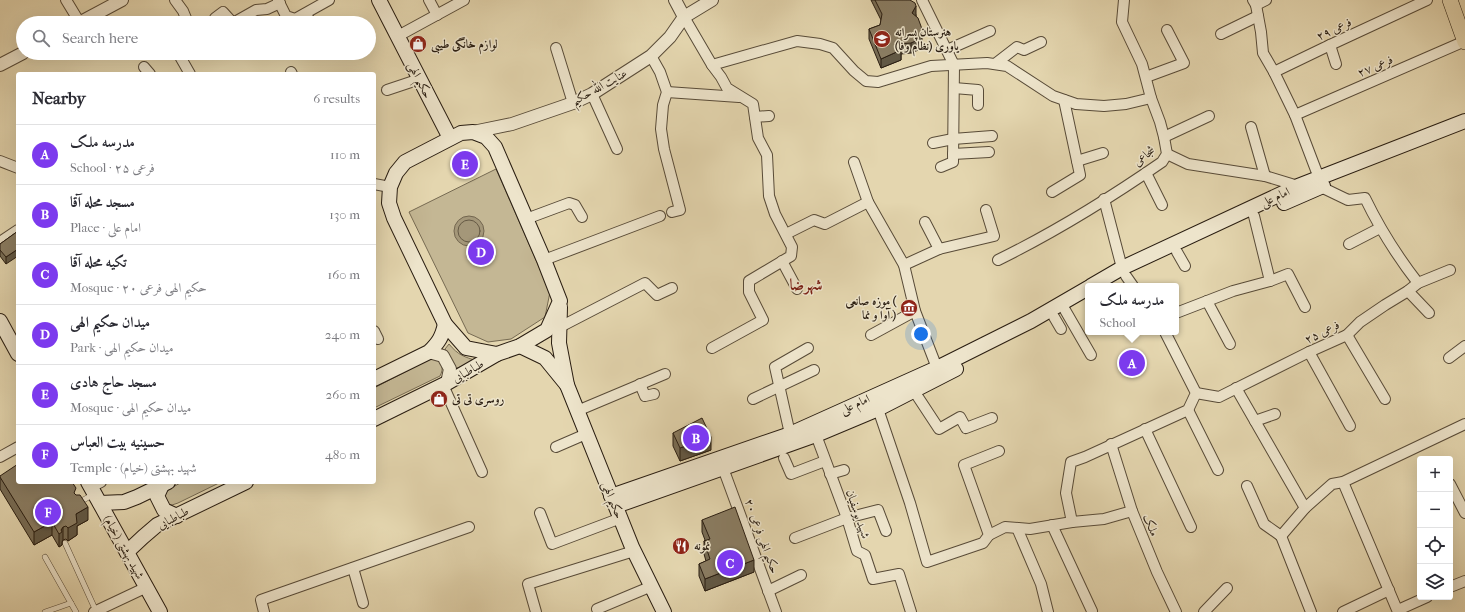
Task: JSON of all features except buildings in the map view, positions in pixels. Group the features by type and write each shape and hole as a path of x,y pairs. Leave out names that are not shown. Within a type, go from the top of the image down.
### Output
{"main road":[{"name":"حکیم الهی","path":"379,0 450,138"},
{"path":"1450,0 1465,42"},
{"name":"امام علی","path":"1103,283 1127,277 1298,186 1320,182 1465,121"},
{"path":"1114,283 1254,216 1320,182 1465,129"},
{"path":"497,354 466,348 445,324 394,218 389,203 390,187 396,173 405,162 461,133 473,132 486,137 495,147 544,260 560,301 559,343 567,385"},
{"name":"امام علی","path":"616,506 790,434 937,368 1031,321 1085,290"},
{"path":"616,506 816,435 878,409 1060,314 1085,299"},
{"name":"طباطبایی","path":"376,418 445,384 497,354 520,346 547,330 560,301"},
{"path":"0,321 16,350"},
{"path":"376,378 429,352 442,336 445,324"},
{"path":"520,346 545,358 567,385"},
{"name":"حکیم الهی","path":"567,385 634,551 664,612"},
{"path":"165,484 157,496 164,510 177,516"},
{"path":"95,489 124,502 165,484"},
{"name":"طباطبایی","path":"127,552 157,525 242,484"},
{"name":"شهید بهشتی (خیام)","path":"95,489 160,612"}],"street":[{"path":"66,0 75,16"},
{"path":"92,16 122,0"},
{"path":"175,0 185,16"},
{"path":"301,16 329,0"},
{"path":"429,0 437,15"},
{"path":"398,36 464,0"},
{"path":"675,0 712,65 722,77 727,88 753,104 758,138 767,155 769,196 792,247 791,256 749,281 748,292 763,320 712,348"},
{"path":"684,17 712,0"},
{"path":"922,0 954,65 953,162 940,167"},
{"name":"شجاعی","path":"998,260 1029,244 1146,173 1162,162 1167,154 1160,122 1151,98 1146,78 1139,58 1122,22 1124,0"},
{"path":"1266,0 1254,3 1261,32 1263,52 1295,115 1320,182 1348,200 1365,198 1380,228 1399,258 1418,283"},
{"name":"فرعی ۲۹","path":"1274,72 1330,44 1427,0"},
{"path":"245,16 256,10 267,9 279,1 286,16"},
{"path":"218,16 223,12 227,16"},
{"path":"1221,34 1258,16"},
{"name":"عنایت الله حکیم","path":"473,132 512,124 573,103 592,94 651,56 670,37 684,17"},
{"path":"1146,78 1184,63 1167,30"},
{"path":"947,50 990,31"},
{"path":"712,65 797,40 820,44 832,48 854,72 866,81 878,82 931,66 987,63 1006,66 1053,96 1076,104 1104,106 1126,104 1151,98"},
{"path":"995,64 1016,47 1024,50 1041,42"},
{"name":"فرعی ۲۷","path":"1295,115 1465,42"},
{"path":"1330,44 1336,64"},
{"path":"556,48 573,103"},
{"path":"1,62 16,56"},
{"path":"651,56 660,72 667,92 661,129 664,149 680,210 672,212"},
{"path":"182,60 189,72"},
{"path":"387,90 420,79"},
{"path":"954,88 978,90 978,105"},
{"path":"667,92 740,97"},
{"path":"592,94 617,149"},
{"path":"1052,192 1080,175 1064,100"},
{"path":"755,117 769,116"},
{"path":"1164,137 1209,116"},
{"path":"1251,127 1265,176"},
{"path":"933,143 953,139 992,136"},
{"path":"953,154 989,152"},
{"path":"1077,162 1103,153"},
{"path":"1167,154 1188,164 1265,176 1298,186"},
{"path":"0,161 16,167"},
{"path":"854,162 868,202 904,265 915,311 937,368"},
{"path":"1146,173 1162,205"},
{"path":"376,184 390,187"},
{"path":"1104,199 1127,277"},
{"path":"786,234 814,220 825,224 868,202"},
{"path":"526,219 569,203 575,204 582,217"},
{"path":"904,265 940,249 994,236 986,210"},
{"path":"544,260 660,216"},
{"path":"1254,216 1270,281"},
{"path":"925,222 940,249"},
{"path":"1350,244 1380,228"},
{"path":"0,242 16,231"},
{"path":"1177,252 1185,266"},
{"path":"782,261 797,289"},
{"name":"فرعی ۲۵","path":"1196,393 1219,397 1309,352 1347,335 1360,322 1418,283 1450,270"},
{"path":"1179,313 1233,291 1270,281 1288,274 1305,307"},
{"path":"560,326 645,283 657,295 672,288"},
{"path":"1408,291 1429,313"},
{"path":"1207,301 1230,344"},
{"path":"870,335 915,311"},
{"path":"1060,314 1061,329"},
{"path":"1060,314 1091,354"},
{"path":"1072,522 1066,492 1071,462 1188,410 1196,393 1167,335"},
{"path":"1347,335 1386,398"},
{"path":"1448,358 1465,346"},
{"path":"790,434 775,367 808,348"},
{"path":"429,352 443,356 450,369 445,384 482,472"},
{"path":"1309,352 1350,426"},
{"path":"753,399 779,388 814,370"},
{"path":"577,410 665,374"},
{"path":"640,384 645,396 654,394"},
{"path":"1236,388 1305,508"},
{"path":"914,391 940,429 960,417 966,428 992,418"},
{"path":"878,409 910,503 927,562 983,543 990,535 1005,527 1030,529 1072,522 1104,519 1132,511"},
{"path":"1188,410 1218,470"},
{"path":"1255,421 1275,414"},
{"path":"1281,536 1305,508 1332,484 1344,482 1465,424"},
{"path":"1145,429 1191,527"},
{"path":"556,447 586,434"},
{"name":"شهید یوسفیان","path":"816,435 847,518 857,551 865,554 873,580 899,574 911,612"},
{"name":"ملک","path":"1111,444 1132,511 1157,572 1176,612"},
{"path":"0,457 16,448"},
{"path":"990,535 964,465 999,451"},
{"path":"784,458 790,474 825,461"},
{"name":"حکیم الهی فرعی ۲۰","path":"723,468 735,512 776,612"},
{"path":"830,474 844,470"},
{"path":"1344,482 1398,611 1421,600"},
{"path":"1247,486 1264,524 1281,536 1311,612"},
{"path":"1453,490 1465,513"},
{"path":"540,513 552,544 616,506"},
{"path":"795,538 847,518 878,510 886,531"},
{"path":"1052,525 1092,611"},
{"path":"264,612 260,600 469,528"},
{"path":"1017,528 1041,584 1048,612"},
{"path":"536,612 528,584 634,551"},
{"path":"353,568 363,603"},
{"path":"768,591 801,575"},
{"path":"1453,586 1465,581"},
{"path":"596,609 652,586"},
{"path":"95,612 109,609 147,587"},
{"path":"1204,612 1228,588"},
{"path":"1343,612 1389,590"}],"lane":[{"path":"78,504 95,489"},
{"path":"65,543 95,612"},
{"path":"45,557 76,612"},
{"path":"45,612 71,603"}],"shaded area":[{"path":"496,169 550,292 545,317 511,339 488,342 468,333 409,212"},
{"path":"449,344 455,351 478,361 454,369 445,349"},
{"path":"432,358 437,358 441,365 442,371 440,376 376,407 376,387"},
{"path":"178,484 217,484 172,505 165,504 162,493"}],"water":[{"path":"469,216 480,220 484,231 480,242 469,246 458,242 454,231 458,220"}],"place":[{"name":"هنرستان پسرانه یاوری (نظام وفا)","path":"882,39"},
{"name":"لوازم خانگی طیبی","path":"418,44"},
{"name":"مسجد حاج هادی","path":"465,164"},
{"name":"میدان حکیم الهی","path":"481,252"},
{"name":"موزه صانعی ( آوا و نما )","path":"909,308"},
{"name":"مدرسه ملک","path":"1132,363"},
{"name":"روسری تی تی","path":"439,399"},
{"name":"مسجد محله آقا","path":"696,438"},
{"name":"حسینیه بیت العباس","path":"48,512"},
{"name":"نمونه","path":"681,546"},
{"name":"تکیه محله آقا","path":"730,563"}],"district":[{"name":"شهرضا","path":"806,284"}]}
